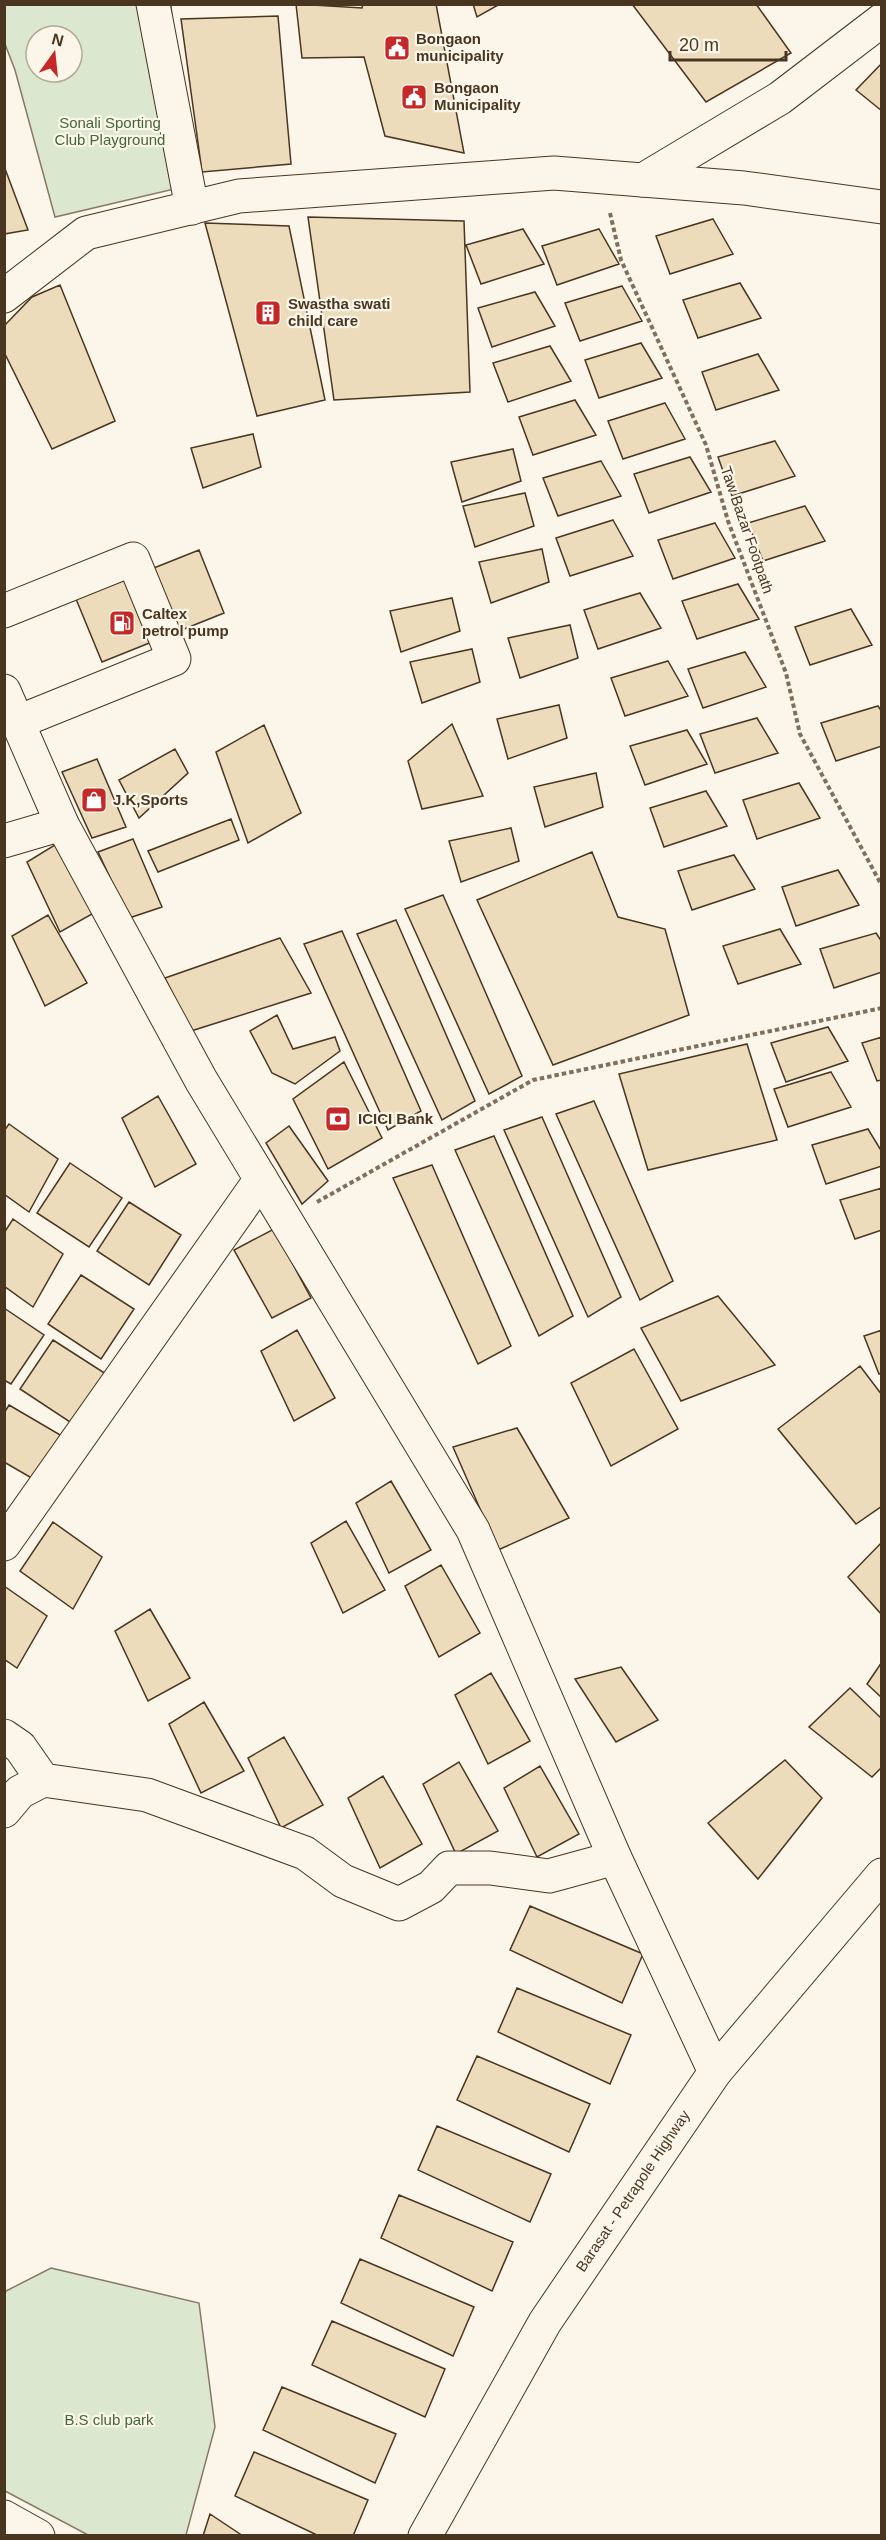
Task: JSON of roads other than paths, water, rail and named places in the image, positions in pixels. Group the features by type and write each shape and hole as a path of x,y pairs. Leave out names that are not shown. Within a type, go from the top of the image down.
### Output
{"main road":[{"path":"153,4 192,208"},
{"path":"643,180 780,98 882,20"},
{"path":"4,296 86,233 239,196 554,173 744,188 882,207"},
{"path":"4,611 133,559 174,659 18,722"},
{"path":"4,691 62,824 201,1080 473,1530 615,1858 715,2072"},
{"path":"4,841 62,824"},
{"path":"4,1544 261,1179"},
{"path":"4,1736 20,1747 43,1780"},
{"path":"4,1811 20,1792 43,1780 147,1795 305,1853 343,1881 399,1904 431,1887 449,1868 490,1868 549,1876 615,1858"},
{"name":"Barasat - Petrapole Highway","path":"425,2535 545,2322 715,2072 882,1875"},
{"path":"4,2517 38,2535"}],"place":[{"name":"Bongaon municipality","path":"397,48"},
{"name":"Bongaon Municipality","path":"414,97"},
{"name":"Swastha swati child care","path":"268,313"},
{"name":"Caltex petrol pump","path":"122,623"},
{"name":"J.K,Sports","path":"94,800"},
{"name":"ICICI Bank","path":"338,1119"}],"park label":[{"name":"Sonali Sporting Club Playground","path":"110,132"},
{"name":"B.S club park","path":"109,2420"}]}
